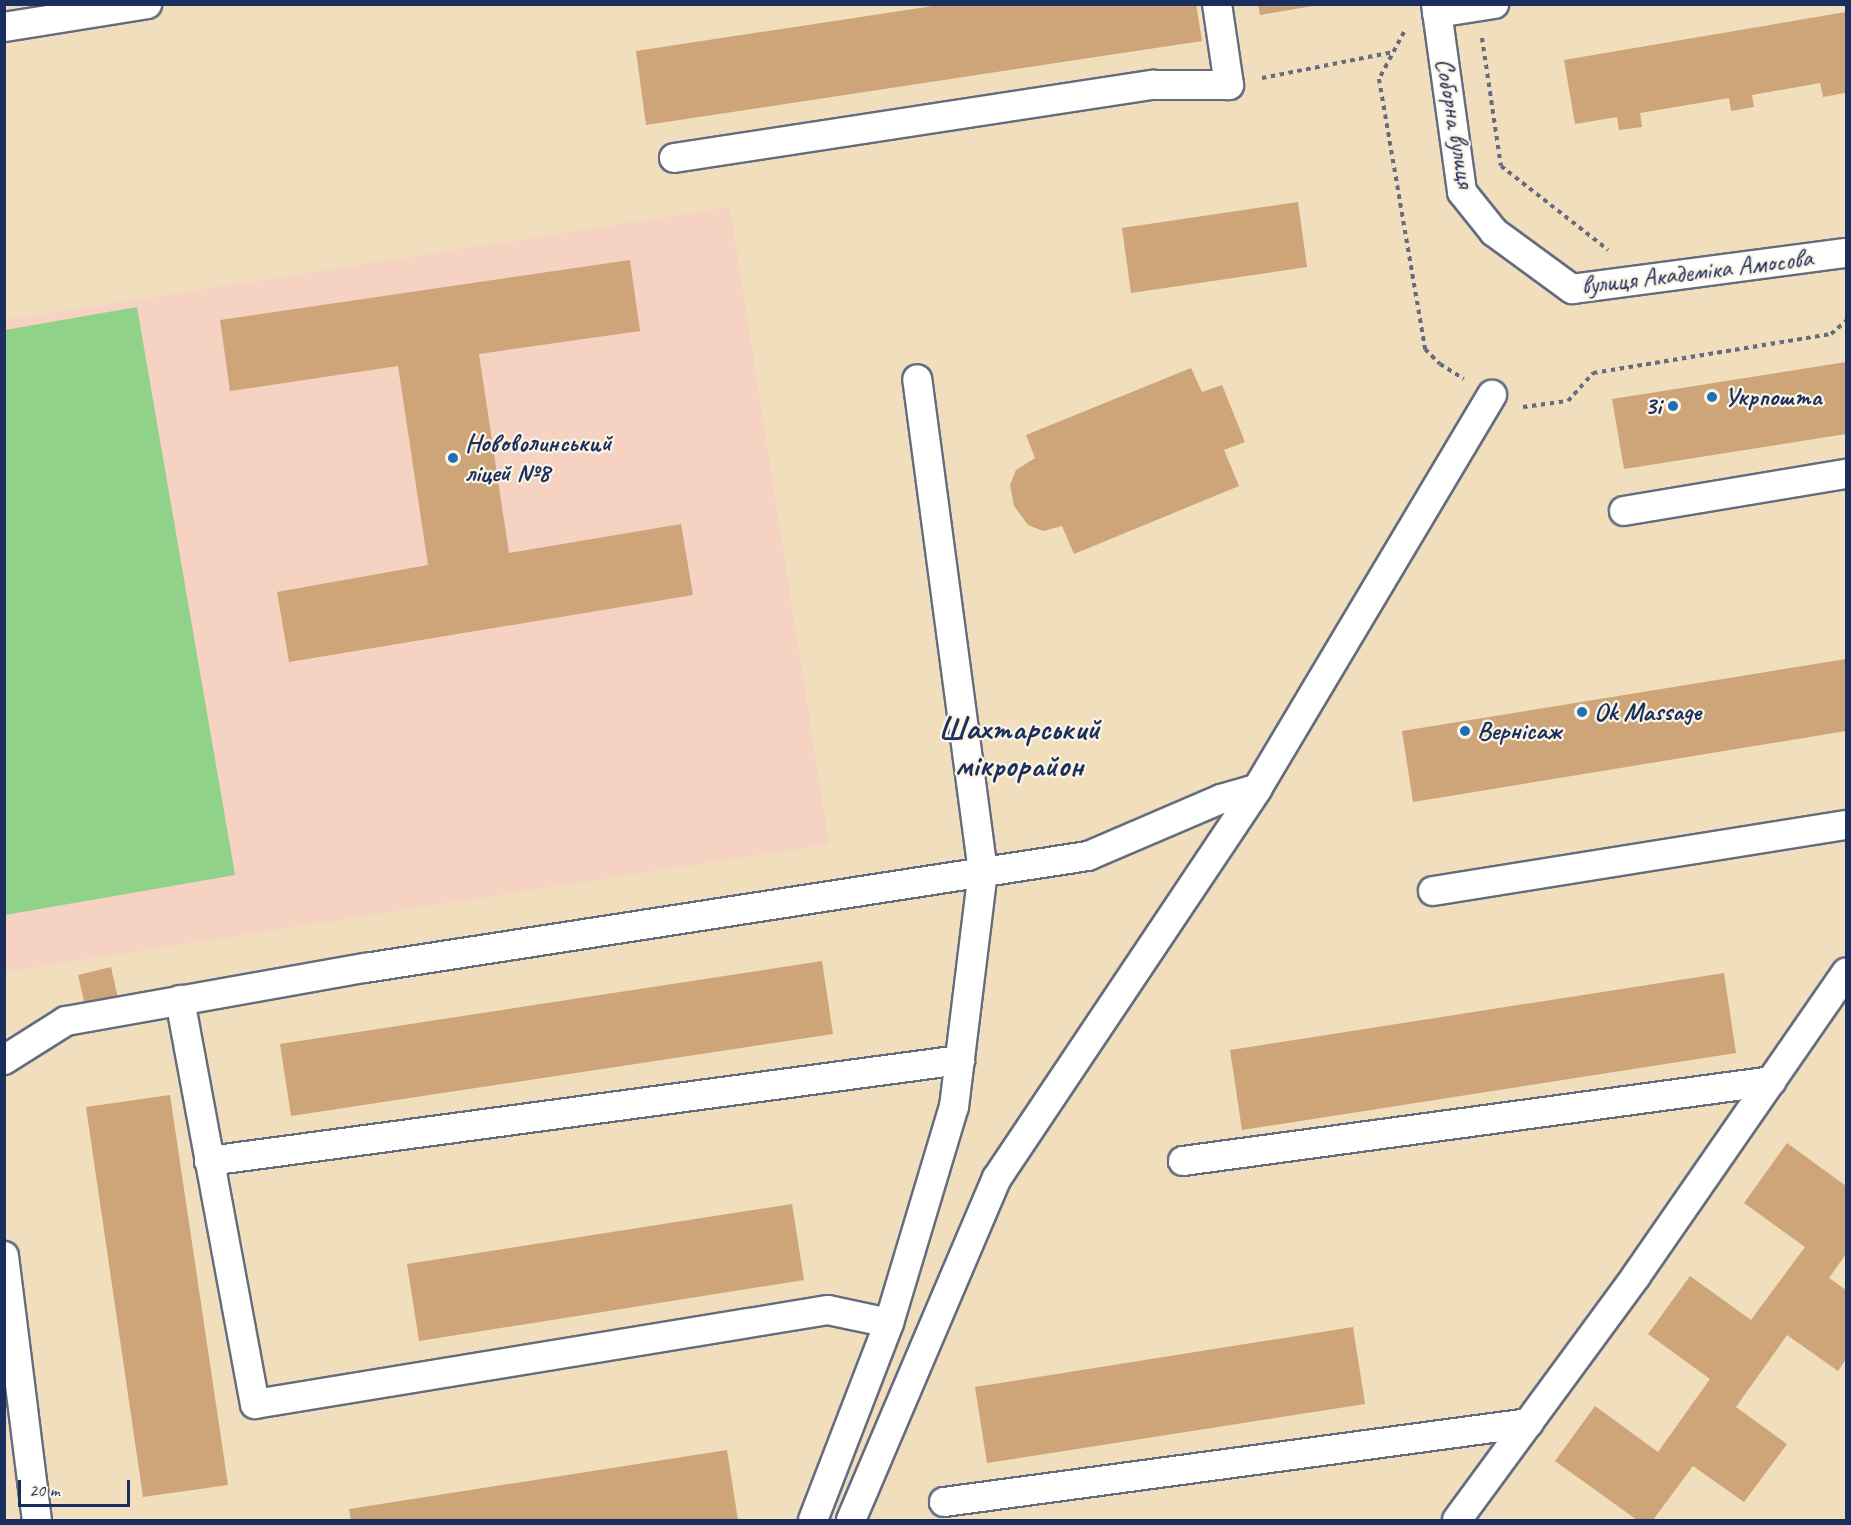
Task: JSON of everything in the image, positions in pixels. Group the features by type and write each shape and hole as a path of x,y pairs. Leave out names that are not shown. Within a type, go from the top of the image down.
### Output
{"street":[{"path":"4,27 82,10 147,4"},
{"path":"674,158 1153,85 1229,85 1217,4"},
{"path":"1436,9 1486,6"},
{"name":"Соборна вулиця","path":"1436,9 1462,192 1494,232"},
{"name":"вулиця Академіка Амосова","path":"1494,232 1572,290 1846,253"},
{"path":"813,1521 889,1323 954,1107 982,872 916,379"},
{"path":"851,1521 997,1178 1257,789 1492,395"},
{"path":"1624,511 1846,474"},
{"path":"4,1059 66,1021 365,968 1088,856 1221,799 1257,789"},
{"path":"1433,891 1846,825"},
{"path":"1457,1521 1772,1081 1846,973"},
{"path":"180,1000 255,1404 828,1310 889,1323"},
{"path":"209,1161 960,1060"},
{"path":"1183,1161 1772,1081"},
{"path":"4,1256 37,1521"},
{"path":"944,1502 1529,1423"}],"path":[{"path":"1486,6 1501,166 1606,250"},
{"path":"1403,24 1404,33 1379,79 1425,349 1440,364 1516,408 1568,401 1593,373 1831,334 1846,321"},
{"path":"1229,85 1394,52"}],"shaded area":[{"path":"730,207 829,844 5,972 5,320"}],"green space":[{"path":"137,307 235,875 5,915 5,330"}],"building":[{"path":"946,4 1196,4 1202,41 646,125 636,51"},
{"path":"1258,4 1313,4 1313,6 1260,15"},
{"path":"1846,12 1845,93 1823,97 1820,83 1752,95 1754,107 1731,111 1729,98 1640,113 1642,127 1619,130 1617,117 1575,124 1564,60"},
{"path":"1298,202 1307,267 1131,293 1122,228"},
{"name":"Нововолинський ліцей №8","path":"630,260 640,331 479,354 509,553 681,524 693,595 289,662 277,592 428,565 398,366 230,391 220,320"},
{"path":"1846,362 1846,434 1624,469 1612,399"},
{"path":"1191,368 1202,392 1222,385 1245,442 1224,450 1239,486 1074,554 1062,526 1043,531 1028,525 1014,506 1010,485 1016,470 1035,458 1026,435"},
{"path":"1846,659 1846,731 1413,802 1402,731"},
{"path":"822,961 833,1034 291,1116 280,1044"},
{"path":"111,967 119,1003 86,1010 78,975"},
{"path":"1724,973 1736,1053 1242,1130 1230,1050"},
{"path":"170,1095 228,1485 143,1497 86,1107"},
{"path":"1787,1143 1846,1186 1846,1254 1829,1278 1846,1290 1846,1359 1838,1371 1787,1335 1736,1407 1787,1444 1744,1502 1693,1466 1653,1520 1637,1520 1555,1461 1595,1406 1658,1452 1710,1379 1648,1334 1690,1276 1751,1320 1805,1247 1744,1203"},
{"path":"792,1204 804,1280 419,1341 407,1264"},
{"path":"1353,1327 1365,1404 987,1463 975,1387"},
{"path":"727,1450 738,1520 351,1520 349,1509"}],"place":[{"name":"Укрпошта","path":"1712,397"},
{"name":"3і","path":"1673,406"},
{"name":"Нововолинський ліцей №8","path":"453,458"},
{"name":"Ok Massage","path":"1582,712"},
{"name":"Вернісаж","path":"1465,731"}],"district":[{"name":"Шахтарський мікрорайон","path":"1019,748"}]}
